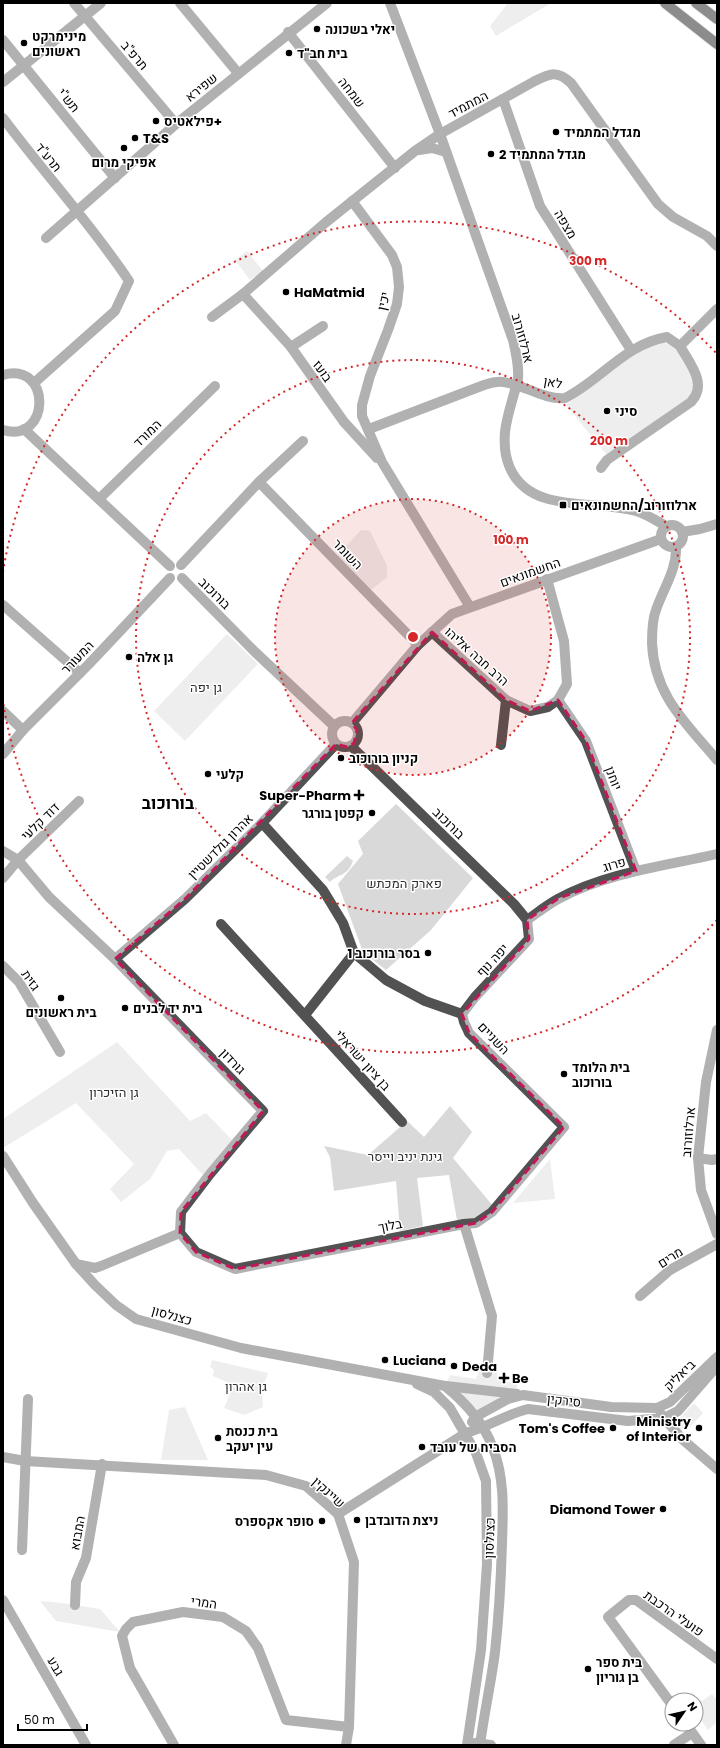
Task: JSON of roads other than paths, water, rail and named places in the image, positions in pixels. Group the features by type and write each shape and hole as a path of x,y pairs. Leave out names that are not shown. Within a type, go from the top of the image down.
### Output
{"main road":[{"path":"665,3 717,44"},
{"path":"696,3 717,19"}],"street":[{"name":"תרפ\"ב","path":"74,3 176,124"},
{"path":"3,82 101,3"},
{"path":"180,3 238,73"},
{"name":"שפירא","path":"46,238 176,124 288,32 327,3"},
{"name":"ארלוזורוב","path":"390,3 440,134 513,340 519,370 507,421 505,444 508,462 512,473 521,485 543,497 559,502 597,504 637,511 666,526"},
{"name":"ארלוזורוב","path":"397,3 410,40 419,77"},
{"name":"שמחה","path":"288,32 395,168"},
{"name":"תש\"י","path":"3,40 115,178"},
{"name":"המתמיד","path":"212,317 243,294 352,201 415,151 440,134 547,75 555,74 563,76 571,83 658,204 673,217 707,236 717,246"},
{"name":"מצפה","path":"503,99 540,206 631,350"},
{"name":"תרע\"ד","path":"3,118 27,151 110,252 130,280 115,311 34,383"},
{"path":"415,151 432,148 446,152"},
{"name":"יכין","path":"352,201 392,255 397,267 399,287 397,304 370,376 362,405 362,416"},
{"name":"בועז","path":"243,294 291,347 344,422 382,462"},
{"path":"601,468 607,460 696,397 699,388 699,379 680,346 717,309"},
{"path":"291,347 323,326"},
{"name":"לאן","path":"369,429 484,385 503,382 553,398 564,398 631,350 649,341 666,337 680,346"},
{"path":"3,375 18,374 26,377 34,383 40,400 40,408 37,416 31,424 24,429 12,431 3,430"},
{"name":"המורד","path":"98,499 214,386"},
{"path":"344,422 362,416 369,429"},
{"path":"24,429 170,566"},
{"name":"בועז","path":"369,429 382,462 470,607"},
{"path":"181,565 259,482 303,441"},
{"name":"השומר","path":"259,482 418,645"},
{"path":"682,532 717,524"},
{"path":"676,547 668,547 661,539 661,532 666,526 677,526 682,532 683,539 676,547 676,556 672,572 655,611 652,629 653,654 657,674 663,690 673,707 717,760"},
{"name":"החשמונאים","path":"418,645 452,614 661,539"},
{"path":"170,566 174,564 181,565"},
{"path":"170,566 168,573 170,578 175,580 182,578 184,570 181,565"},
{"name":"המעורר","path":"3,754 23,730 80,673 170,578"},
{"name":"בורוכוב","path":"182,578 255,652 334,726"},
{"path":"547,579 564,641 567,684 558,700"},
{"path":"3,605 80,673"},
{"name":"הרב חבה אליהו","path":"432,632 506,700 530,711 548,707 558,700"},
{"path":"352,723 418,645"},
{"name":"הרב חבה אליהו","path":"501,745 506,700"},
{"name":"יוחנן","path":"558,700 586,741 636,871"},
{"path":"3,711 23,730"},
{"path":"342,721 352,723 358,730 357,739 351,746 343,747 336,744 332,734 334,726 342,721"},
{"name":"אהרון גולדשטיין","path":"115,960 185,899 262,823 336,744"},
{"name":"בורוכוב","path":"351,746 514,904 527,920"},
{"name":"דוד קלעי","path":"3,878 18,860 79,801"},
{"path":"262,823 323,890 343,923 354,953 386,980 425,1002 462,1014"},
{"name":"גורדון","path":"3,851 18,860 49,898 115,960 263,1111 210,1174 181,1212 180,1233"},
{"name":"פרוג","path":"527,920 559,898 590,885 636,871 717,854"},
{"name":"יפה נוף","path":"462,1014 529,939 527,920"},
{"name":"בן ציון ישראלי","path":"221,924 402,1122"},
{"path":"305,1016 354,953"},
{"name":"גזית","path":"3,966 19,982 60,1052"},
{"name":"השניים","path":"462,1014 469,1033 564,1127 492,1212 476,1223 464,1224"},
{"name":"ארלוזורוב","path":"717,1030 706,1082 698,1158 701,1190 717,1234"},
{"name":"כצנלסון","path":"3,1156 33,1203 76,1264 116,1305 136,1318 241,1348 445,1386 457,1395 475,1417 483,1428 493,1447 502,1479 503,1512 502,1563 495,1651 480,1744"},
{"path":"698,1158 712,1160 717,1159"},
{"path":"464,1224 492,1316 487,1374"},
{"name":"בלוך","path":"180,1233 196,1252 235,1269 464,1224"},
{"path":"76,1264 95,1268 180,1233"},
{"name":"מרים","path":"640,1296 670,1270 717,1244"},
{"path":"95,1285 99,1274 108,1263"},
{"name":"ביאליק","path":"657,1408 670,1402 717,1357"},
{"name":"ביאליק","path":"664,1418 678,1411 717,1366"},
{"name":"כצנלסון","path":"408,1380 434,1392 450,1408 466,1433 476,1453 486,1481 487,1564 480,1650 467,1744"},
{"name":"סירקין","path":"445,1386 611,1406 657,1408"},
{"name":"סירקין","path":"466,1433 475,1417 508,1399 523,1395"},
{"path":"22,1550 28,1399"},
{"path":"657,1408 682,1438 717,1469"},
{"name":"סירקין","path":"338,1514 466,1433 483,1428 514,1412 528,1409 628,1421 664,1418"},
{"path":"678,1411 675,1423 682,1438"},
{"name":"שיינקין","path":"3,1457 25,1461 102,1464 266,1475 306,1486 338,1514 354,1562 349,1727 346,1745"},
{"name":"המבוא","path":"75,1605 76,1582 86,1558 102,1464"},
{"name":"גבע","path":"3,1600 86,1745"},
{"name":"פועלי הרכבת","path":"664,1694 608,1616 629,1600 636,1600 717,1659"},
{"name":"המרי","path":"174,1745 130,1668 122,1636 133,1622 183,1612 223,1617 246,1630 258,1648 286,1720 349,1727"},
{"path":"674,1745 692,1732 701,1745"},
{"path":"467,1744 491,1745"}],"place":[{"name":"יאלי בשכונה","path":"317,29"},
{"name":"מינימרקט ראשונים","path":"24,43"},
{"name":"בית חב\"ד","path":"289,53"},
{"name":"פילאטיס+","path":"156,121"},
{"name":"מגדל המתמיד","path":"556,132"},
{"name":"T&S","path":"135,138"},
{"name":"אפיקי מרום","path":"124,148"},
{"name":"מגדל המתמיד 2","path":"491,154"},
{"name":"HaMatmid","path":"286,292"},
{"name":"סיני","path":"607,411"},
{"name":"ארלוזורוב/החשמונאים","path":"563,505"},
{"name":"גן אלה","path":"129,657"},
{"name":"קניון בורוכוב","path":"341,758"},
{"name":"קלעי","path":"208,774"},
{"name":"Super-Pharm","path":"359,795"},
{"name":"קפטן בורגר","path":"372,813"},
{"name":"בסר בורוכוב 1","path":"428,953"},
{"name":"בית ראשונים","path":"61,998"},
{"name":"בית יד לבנים","path":"125,1008"},
{"name":"בית הלומד בורוכוב","path":"564,1074"},
{"name":"Luciana","path":"385,1360"},
{"name":"Deda","path":"454,1366"},
{"name":"Be","path":"504,1378"},
{"name":"Tom's Coffee","path":"613,1428"},
{"name":"Ministry of Interior","path":"699,1428"},
{"name":"בית כנסת עין יעקב","path":"218,1438"},
{"name":"הסביח של עובד","path":"422,1447"},
{"name":"Diamond Tower","path":"663,1509"},
{"name":"ניצת הדובדבן","path":"357,1520"},
{"name":"סופר אקספרס","path":"322,1521"},
{"name":"בית ספר בן גוריון","path":"588,1669"}],"district":[{"name":"בורוכוב","path":"168,803"}],"park label":[{"name":"גן יפה","path":"206,687"},
{"name":"פארק המכתש","path":"404,883"},
{"name":"גן הזיכרון","path":"114,1092"},
{"name":"גינת יניב וייסר","path":"405,1156"},
{"name":"גן אהרון","path":"246,1386"}]}
